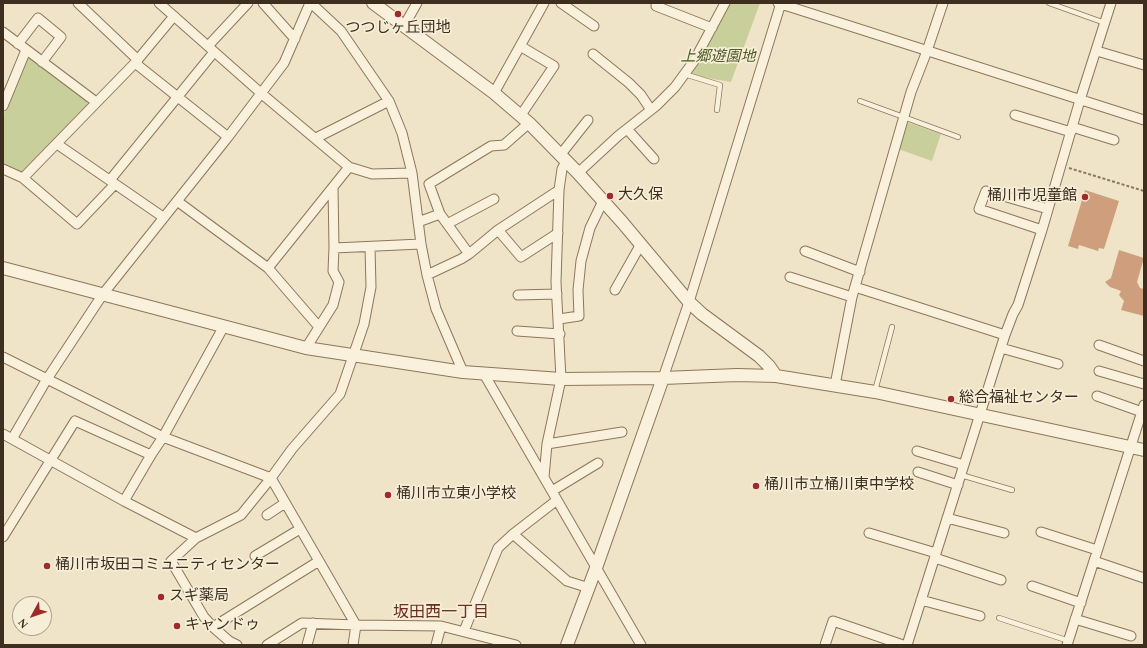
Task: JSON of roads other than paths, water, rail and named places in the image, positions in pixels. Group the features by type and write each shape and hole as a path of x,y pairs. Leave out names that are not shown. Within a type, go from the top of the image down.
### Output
{"street":[{"path":"78,3 136,61 228,137"},
{"path":"160,3 262,94 349,167 372,174 412,173"},
{"path":"3,169 23,178 77,224 112,182 178,97 211,49 248,3"},
{"path":"263,3 295,39"},
{"path":"12,439 47,379 103,294 262,94 284,63 311,3 341,31 389,101 402,133 412,173 420,244 436,309 463,372"},
{"path":"373,3 494,93 525,119 564,157 690,302 702,314 759,356 776,376"},
{"path":"404,26 417,3"},
{"path":"494,93 543,3"},
{"path":"561,3 594,26"},
{"path":"578,173 627,129 651,110 675,87 694,61 725,3"},
{"path":"567,645 589,588 690,302 780,3 1144,120"},
{"path":"835,385 852,297 911,92 944,3"},
{"path":"907,645 1005,335 1018,305 1042,230 1071,129 1111,3"},
{"path":"656,6 712,28"},
{"path":"23,178 136,61 174,16"},
{"path":"18,44 38,18 61,37 42,62"},
{"path":"3,32 96,102"},
{"path":"468,254 440,214 429,184 491,146 504,145 525,119 554,66 520,46"},
{"path":"3,106 26,50"},
{"path":"1097,51 1144,65"},
{"path":"593,54 629,83 641,95 651,110"},
{"path":"316,138 389,101"},
{"path":"1015,115 1114,140"},
{"path":"544,477 547,444 561,379 557,294 559,190 564,157 588,120"},
{"path":"627,129 654,158"},
{"path":"57,144 163,218"},
{"path":"268,268 349,167"},
{"path":"306,348 333,305 339,282 333,271 333,187"},
{"path":"427,274 461,259 498,230 559,190"},
{"path":"1042,230 979,209 986,191 1048,209"},
{"path":"447,224 494,199"},
{"path":"177,201 268,268 319,327"},
{"path":"559,319 579,316 578,290 581,261 590,228 603,201"},
{"path":"418,222 440,214"},
{"path":"498,230 521,257 558,233"},
{"path":"334,248 420,244"},
{"path":"615,290 641,244"},
{"path":"237,645 229,641 204,617 171,561 196,538 241,515 292,449 340,394 352,355 364,324 371,287 370,247"},
{"path":"805,251 860,272"},
{"path":"3,268 306,348 463,372 561,379 663,378 737,375 776,376 875,392 1144,450"},
{"path":"790,277 852,297"},
{"path":"855,287 1005,335"},
{"path":"518,295 557,294"},
{"path":"124,501 163,437 224,326"},
{"path":"517,331 560,334"},
{"path":"1099,345 1144,361"},
{"path":"1001,348 1058,364"},
{"path":"3,357 163,437 271,478 356,625 353,645"},
{"path":"1099,371 1144,384"},
{"path":"484,374 641,645"},
{"path":"1068,644 1143,409 1097,396"},
{"path":"3,537 75,421 151,455"},
{"path":"547,444 622,432"},
{"path":"3,434 124,501 196,538"},
{"path":"917,451 964,465"},
{"path":"552,491 598,463"},
{"path":"918,472 958,485"},
{"path":"464,631 498,548 513,534 557,500"},
{"path":"267,514 285,503"},
{"path":"947,518 1004,533"},
{"path":"255,556 300,529"},
{"path":"1041,532 1097,550"},
{"path":"869,533 1001,580"},
{"path":"513,534 567,581 589,588"},
{"path":"213,627 318,561"},
{"path":"1094,561 1144,578"},
{"path":"1032,586 1081,603"},
{"path":"921,600 980,616"},
{"path":"1076,619 1131,636"},
{"path":"825,645 833,622 902,645"},
{"path":"267,645 302,623 441,626 464,631 495,642 516,645"},
{"path":"307,645 313,623"},
{"path":"436,645 441,626"}],"lane":[{"path":"1049,3 1105,23"},
{"path":"684,74 720,85 717,110"},
{"path":"860,101 958,137"},
{"path":"875,392 892,326"},
{"path":"961,475 1012,490"},
{"path":"999,618 1068,644"}],"place":[{"name":"つつじヶ丘団地","path":"398,14"},
{"name":"大久保","path":"610,196"},
{"name":"桶川市児童館","path":"1085,197"},
{"name":"総合福祉センター","path":"951,399"},
{"name":"桶川市立桶川東中学校","path":"756,486"},
{"name":"桶川市立東小学校","path":"388,495"},
{"name":"桶川市坂田コミュニティセンター","path":"47,566"},
{"name":"スギ薬局","path":"161,597"},
{"name":"キャンドゥ","path":"177,626"}],"district":[{"name":"坂田西一丁目","path":"441,614"}],"park label":[{"name":"上郷遊園地","path":"718,58"}]}
